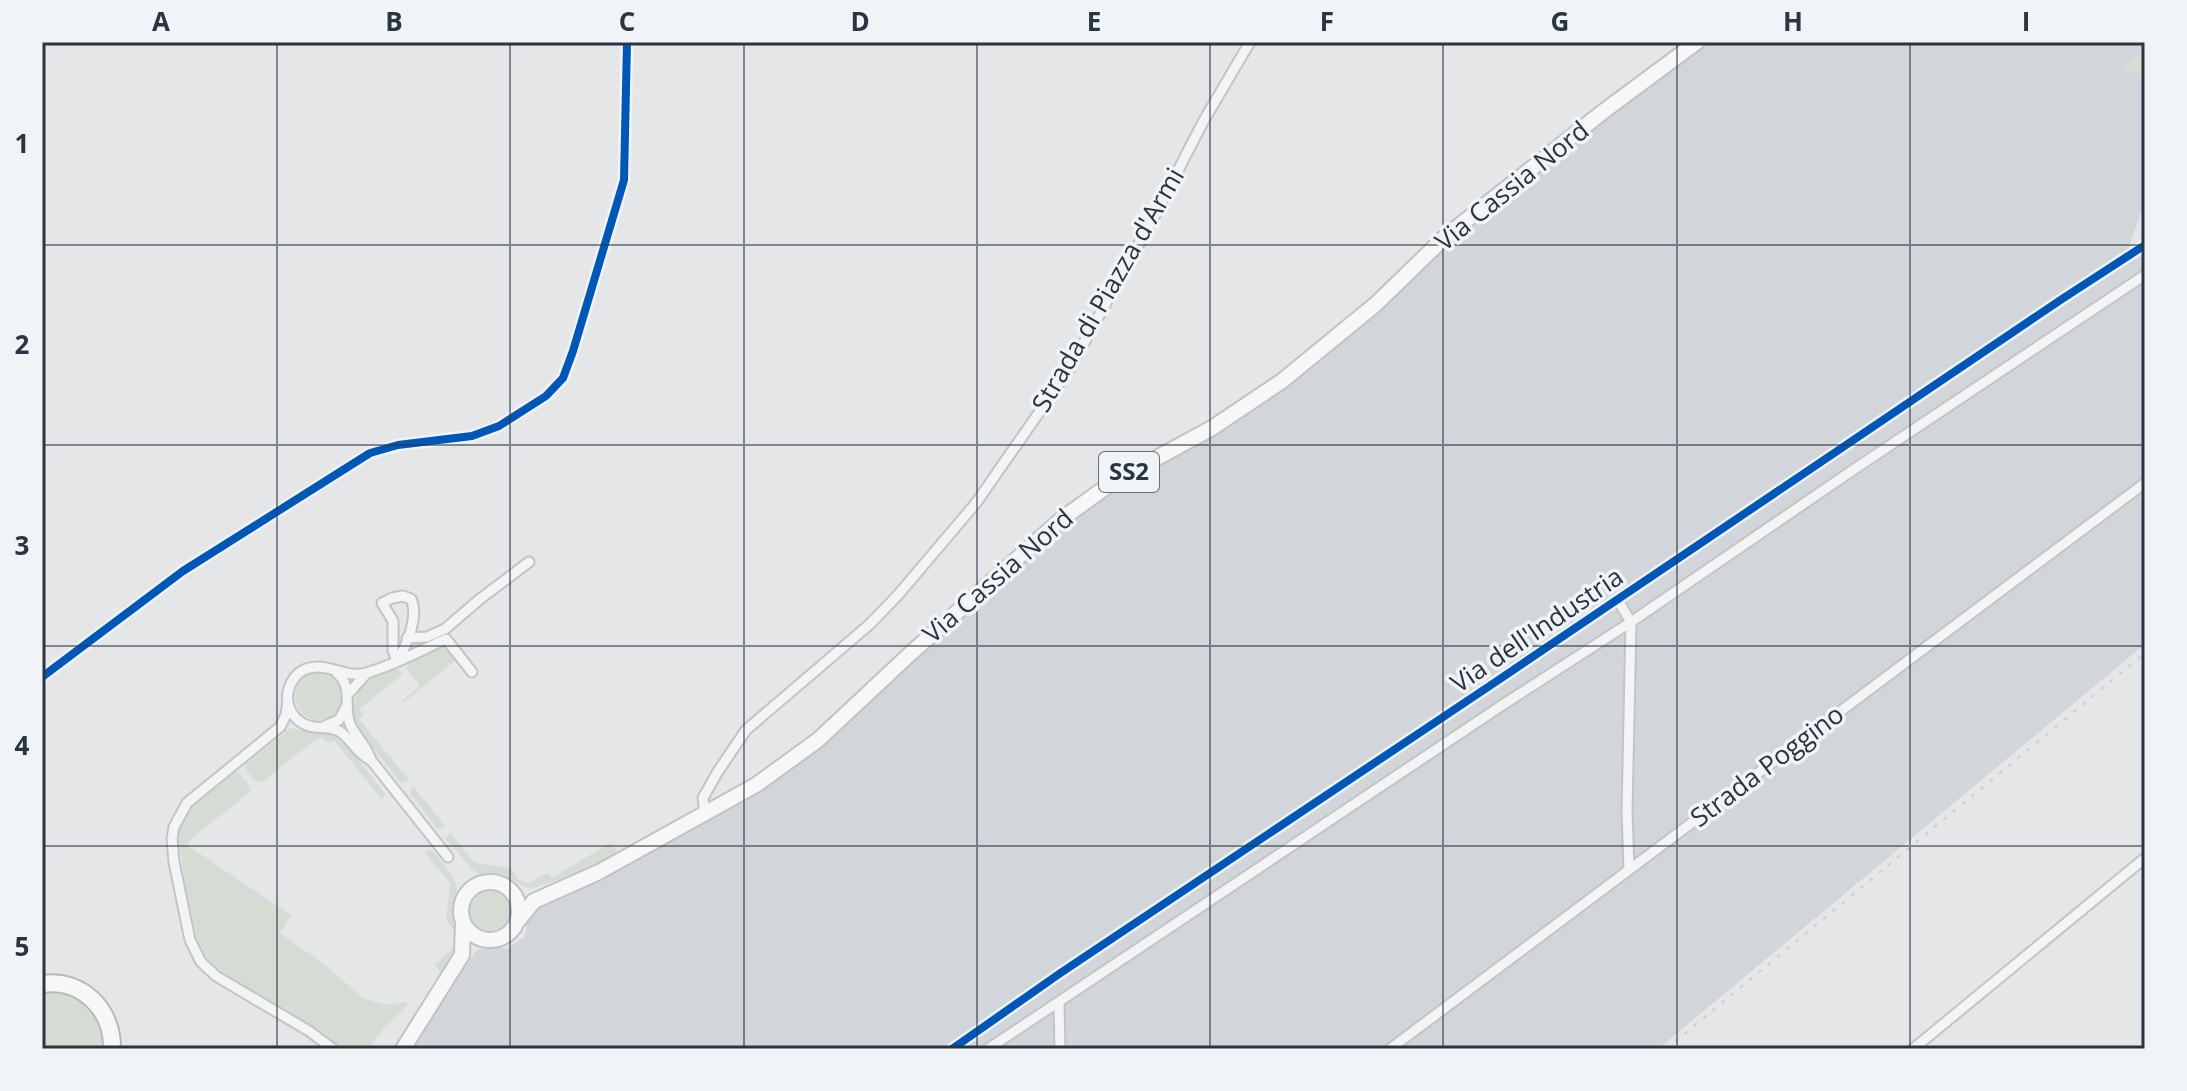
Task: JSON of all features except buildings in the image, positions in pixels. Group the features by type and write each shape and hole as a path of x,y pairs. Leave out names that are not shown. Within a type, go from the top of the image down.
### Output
{"highway":[{"path":"42,984 55,982 72,986 94,1001 108,1022 112,1049"}],"main road":[{"name":"Via Cassia Nord","path":"517,922 534,901 599,872 756,785 818,740 1063,518 1116,480 1212,428 1282,381 1376,304 1445,237 1697,42"},
{"name":"SS2","path":"509,888 492,881 474,886 463,900 462,955 505,936 517,922"},
{"name":"Via Cassia Nord","path":"509,888 555,890"},
{"path":"509,888 519,903 517,922"},
{"path":"463,921 475,936 494,940"},
{"path":"403,1049 462,955"}],"street":[{"name":"Strada di Piazza d'Armi","path":"705,812 703,798 746,730 870,624 976,503 1070,368 1203,122 1250,42"},
{"name":"Via dell'Industria","path":"952,1049 2145,245"},
{"name":"Via dell'Industria","path":"988,1049 1631,622 2145,275"},
{"name":"Strada Poggino","path":"1390,1049 2145,483"},
{"path":"407,638 427,637 445,629 529,562"},
{"path":"403,596 411,599 415,607 397,660 393,651 393,621 382,603 403,596"},
{"path":"1617,599 1631,622 1627,812 1629,869"},
{"path":"333,1049 309,1031 216,976 201,962 190,940 174,862 174,827 187,803 280,727 286,715 290,684 301,671 318,666 352,675 367,673 446,639 472,672"},
{"path":"335,671 346,684 350,723 371,760"},
{"path":"321,727 339,720 345,712 348,698 367,673"},
{"path":"288,701 295,717 304,724"},
{"path":"280,727 304,724 339,732 371,760 448,857"},
{"path":"1913,1049 2145,858"},
{"path":"1059,1003 1060,1049"}],"shaded area":[{"path":"1703,42 2145,42 2145,50 2120,70 2145,75 2145,200 2128,250 2145,240 2145,644 1658,1049 410,1049 475,952 485,947 507,949 525,936 528,917 544,902 590,885 759,790 1073,515 1135,474 1226,424 1444,244"},
{"path":"2145,50 2145,75 2119,70"},
{"path":"438,648 446,648 457,659 403,703 420,686 407,669 407,661"},
{"path":"392,668 403,674 359,709 364,715 359,719 409,780 401,783 355,725 353,716 355,700 364,683"},
{"path":"319,672 336,679 343,696 336,713 319,720 302,713 295,696 302,679"},
{"path":"291,728 333,733 341,738 385,794 383,799 334,740 329,743 321,738 262,782 256,782 245,764"},
{"path":"234,772 245,779 250,792 187,845 291,915 280,933 325,965 363,998 386,1005 409,1004 368,1049 341,1049 325,1034 223,973 207,958 198,941 186,892 178,834 182,819 191,806"},
{"path":"413,786 445,826 438,829 410,794"},
{"path":"450,833 475,863 511,868 518,879 528,883 548,873 552,878 610,843 617,850 617,855 566,877 528,888 503,875 474,871 446,839"},
{"path":"429,850 452,875 457,887 454,910 457,935 446,919 450,883 424,852"},
{"path":"491,886 508,894 516,911 508,928 491,936 474,928 466,911 474,894"},
{"path":"457,935 458,945 441,972 435,965 454,947"},
{"path":"42,992 76,996 100,1016 107,1049 42,1049"}],"railway":[{"path":"1666,1049 2145,653"}],"cycle path":[{"path":"42,677 183,571 370,453 398,445 472,436 499,426 546,396 563,378 624,180 627,42"},
{"path":"952,1049 2145,245"}]}
